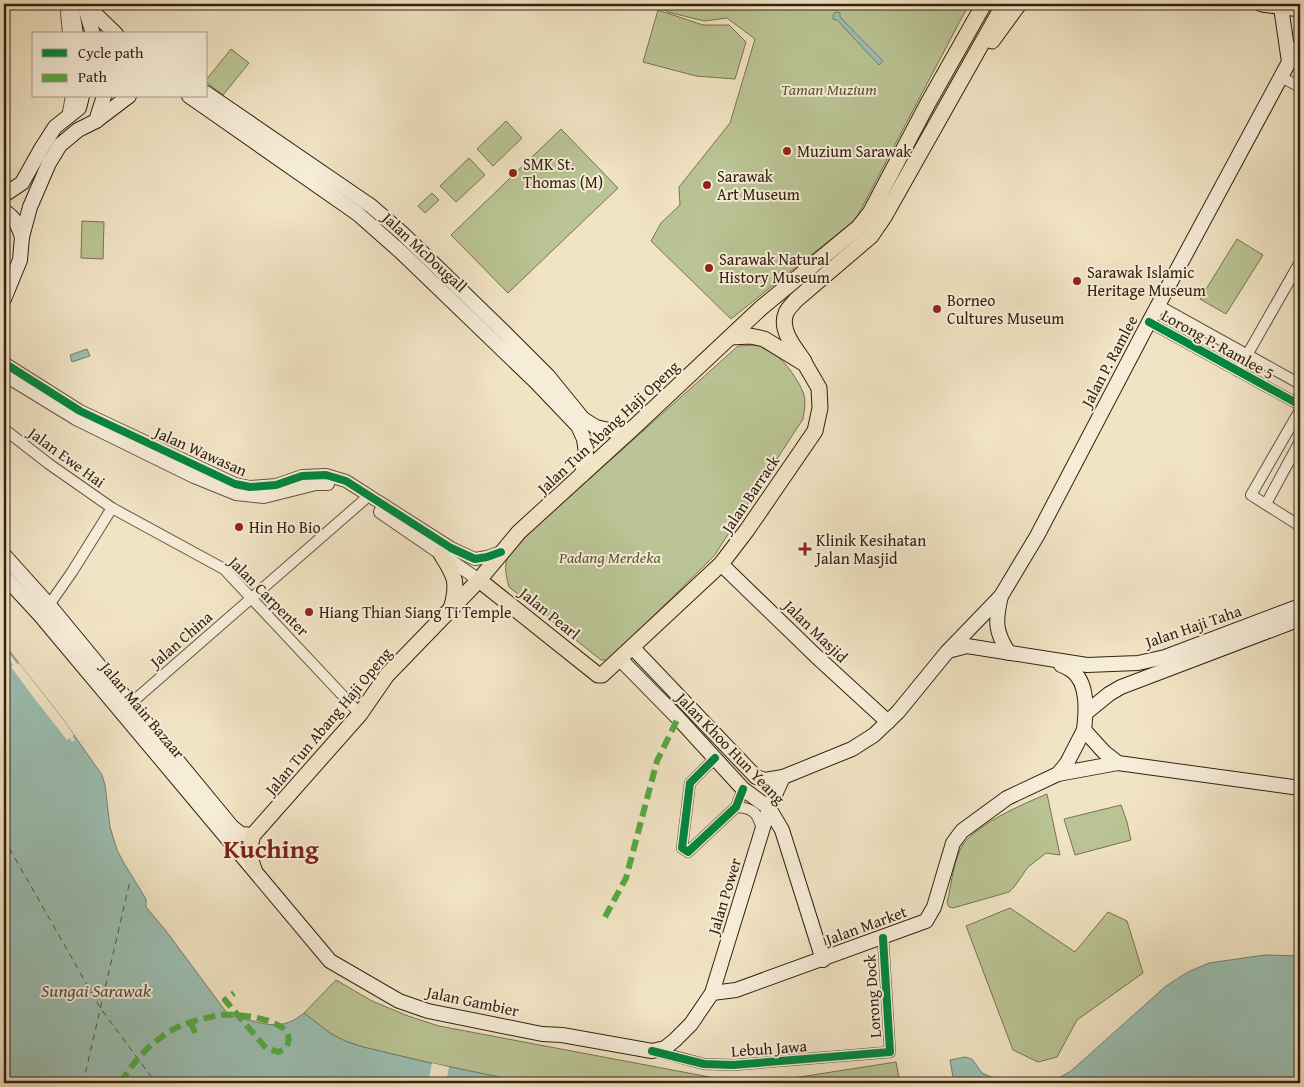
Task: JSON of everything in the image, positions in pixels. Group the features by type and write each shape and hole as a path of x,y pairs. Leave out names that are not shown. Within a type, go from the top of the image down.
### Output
{"main road":[{"path":"72,4 76,32"},
{"path":"84,4 92,32"},
{"path":"84,4 114,32"},
{"name":"Jalan Tun Abang Haji Openg","path":"253,835 360,714 387,675 479,580 519,532 582,476 761,308 859,227 870,212 928,103 984,4"},
{"path":"805,364 787,334 784,324 786,312 796,300 871,236 884,217 1004,4"},
{"path":"957,86 1019,4"},
{"path":"1262,4 1300,10"},
{"path":"1281,6 1289,62"},
{"name":"Jalan P. Ramlee","path":"783,778 852,749 874,735 888,722 948,652 1001,596 1037,536 1158,305 1289,62 1300,45"},
{"name":"Jalan McDougall","path":"208,94 371,206 402,233 542,370 583,419 596,427 613,431 631,430"},
{"path":"4,195 22,183 55,127 79,108 82,98"},
{"path":"96,121 103,98"},
{"path":"4,298 20,260 22,237 30,208 39,184 60,145 78,130 96,121 126,98"},
{"name":"Jalan McDougall","path":"192,98 358,214 402,252 518,364 578,426 584,439 586,453 582,476"},
{"path":"4,211 16,221 22,237"},
{"name":"Jalan Barrack","path":"598,674 604,675 722,564 815,430 820,408 819,388 805,364 764,339 750,336 731,337"},
{"path":"441,554 454,575 456,583 451,609"},
{"name":"Jalan Main Bazaar","path":"4,555 49,605 232,827 241,834 253,835"},
{"name":"Jalan Masjid","path":"722,564 816,656 888,722"},
{"name":"Jalan Main Bazaar","path":"4,576 40,615 254,869"},
{"name":"Jalan Pearl","path":"479,580 598,674"},
{"name":"Jalan P. Ramlee","path":"1001,596 996,616 1000,640 1009,653"},
{"name":"Jalan Haji Taha","path":"948,652 967,646 1087,665 1138,663 1165,657 1300,606"},
{"name":"Jalan Haji Taha","path":"1087,712 1121,687 1300,618"},
{"name":"Jalan Khoo Hun Yeang","path":"632,648 756,777 765,780 783,778"},
{"name":"Jalan Khoo Hun Yeang","path":"620,659 743,789 769,808 782,830 823,960"},
{"name":"Jalan Market","path":"712,993 736,990 926,922 934,907 953,843 962,831 1007,798 1058,774 1067,764 1084,730 1087,712 1084,690 1073,671 1053,661"},
{"path":"1084,730 1104,752 1118,763"},
{"path":"1058,774 1118,763 1300,788"},
{"name":"Jalan Power","path":"712,993 769,808 783,778"},
{"path":"762,831 770,826 776,826 782,830"},
{"path":"253,835 249,848 249,858 254,869"},
{"name":"Jalan Gambier","path":"254,869 330,961 398,1001 428,1011 542,1034 562,1035 652,1051"},
{"path":"722,961 726,974 736,990"},
{"path":"652,1051 665,1048 675,1040 691,1024 712,993"}],"street":[{"path":"66,4 68,32"},
{"path":"1281,77 1300,87"},
{"path":"67,117 71,98"},
{"path":"4,186 22,183"},
{"path":"1238,371 1300,262"},
{"name":"Lorong P. Ramlee 5","path":"1158,305 1300,384"},
{"name":"Lorong P. Ramlee 5","path":"1149,322 1300,405"},
{"name":"Jalan Wawasan","path":"4,363 80,411 235,484 250,487 276,485 302,476 326,475 346,481 451,548 475,559 501,552"},
{"name":"Jalan Wawasan","path":"4,375 76,419 219,488 236,494 255,497 264,496 316,484 340,487 364,500 479,580"},
{"path":"1300,410 1251,495 1300,526"},
{"name":"Jalan Ewe Hai","path":"4,429 49,464 112,508"},
{"path":"1266,504 1300,440"},
{"name":"Jalan China","path":"130,704 364,500"},
{"path":"49,605 112,508"},
{"name":"Jalan Carpenter","path":"112,508 220,566 252,597 360,714"},
{"path":"715,758 690,783 682,848 688,852 736,807 743,789"},
{"path":"736,807 747,807 752,810 760,821 762,831"},
{"name":"Lorong Dock","path":"882,938 890,1052"},
{"name":"Lebuh Jawa","path":"652,1051 704,1064 733,1065 890,1052"}],"green space":[{"name":"Taman Muzium","path":"656,4 969,4 858,215 851,223 731,319 651,241 661,223 680,205 679,187 730,123 755,39 727,18 704,21 668,12"},
{"path":"658,10 703,25 729,25 746,42 735,79 696,76 643,62"},
{"path":"231,49 249,63 223,95 208,84 208,78"},
{"path":"506,121 522,138 493,166 477,149"},
{"path":"561,129 618,188 508,293 451,235"},
{"path":"469,158 485,175 456,202 440,186"},
{"path":"432,193 439,200 425,213 418,206"},
{"path":"82,221 104,222 103,259 81,258"},
{"path":"1237,239 1263,255 1226,314 1200,299"},
{"name":"Padang Merdeka","path":"738,346 762,346 781,359 793,374 804,395 803,419 714,556 609,660 601,660 509,587 506,572 508,557 520,541"},
{"path":"1047,794 1060,855 1046,853 1028,867 1009,892 953,908 949,907 947,903 954,869 965,841 999,817"},
{"path":"1121,805 1131,840 1075,855 1064,819"},
{"path":"1010,908 1075,952 1108,912 1127,921 1143,973 1077,1020 1057,1057 1038,1062 1013,1050 966,926"},
{"path":"336,980 372,1001 439,1026 736,1082 774,1081 896,1062 900,1083 528,1083 363,1047 345,1041 330,1033 304,1013"}],"water":[{"path":"834,13 840,13 840,17 883,61 879,65 837,20 833,19"},
{"path":"87,349 90,356 72,362 70,355"},
{"name":"Sungai Sarawak","path":"4,644 62,718 102,775 110,827 117,850 146,899 146,907 227,1013 242,1019 274,1025 292,1021 304,1013 330,1033 345,1041 363,1047 528,1083 4,1083"},
{"path":"1265,955 1300,956 1300,1083 1050,1083 1071,1071 1166,986 1188,972 1209,963"},
{"path":"965,1057 972,1059 982,1073 1005,1083 954,1083 950,1060"}],"pier":[{"path":"4,647 62,718 74,735 72,736 75,740 72,742 70,738 67,740 34,698 11,667 13,665 4,652"},
{"path":"432,1063 449,1067 446,1083 428,1083"}],"ferry route":[{"path":"4,839 101,1009 156,1083"},
{"path":"83,1083 130,881"}],"marked path":[{"path":"605,917 626,878 657,761 678,718"},
{"path":"121,1083 132,1066 162,1036 180,1026 221,1015 229,1015 241,1015 254,1017 278,1025 286,1031 289,1039 285,1049 278,1052 265,1047 225,1000 234,993"},
{"path":"191,1023 195,1033"}],"cycle path":[{"path":"1149,322 1300,405"},
{"path":"4,363 80,411 235,484 250,487 276,485 302,476 326,475 346,481 451,548 475,559 501,552"},
{"path":"715,758 690,783 682,848 688,852 736,807 743,789"},
{"path":"652,1051 704,1064 733,1065 890,1052 883,938"}],"place":[{"name":"Muzium Sarawak","path":"787,151"},
{"name":"SMK St. Thomas (M)","path":"513,173"},
{"name":"Sarawak Art Museum","path":"707,185"},
{"name":"Sarawak Natural History Museum","path":"709,268"},
{"name":"Sarawak Islamic Heritage Museum","path":"1077,281"},
{"name":"Borneo Cultures Museum","path":"937,309"},
{"name":"Hin Ho Bio","path":"239,527"},
{"name":"Klinik Kesihatan Jalan Masjid","path":"805,549"},
{"name":"Hiang Thian Siang Ti Temple","path":"309,612"}],"district":[{"name":"Kuching","path":"271,849"}]}
